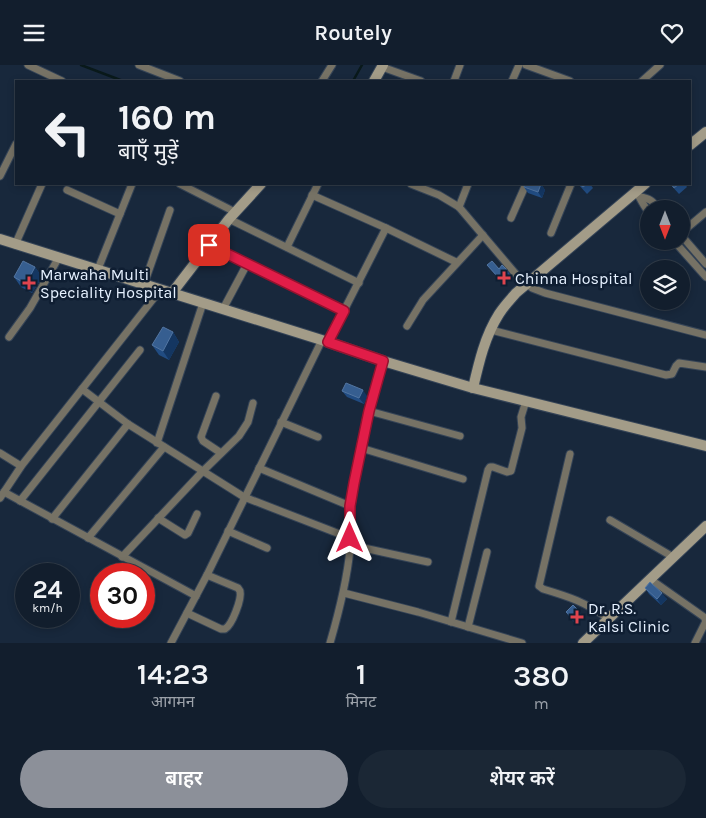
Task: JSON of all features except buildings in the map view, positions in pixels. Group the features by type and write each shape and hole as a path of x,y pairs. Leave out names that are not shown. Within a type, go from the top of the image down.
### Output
{"main road":[{"path":"375,80 383,66"},
{"path":"691,144 706,132"},
{"path":"172,293 232,216 260,185"},
{"path":"473,388 482,350 499,313 516,293 638,194 644,185"},
{"path":"0,239 473,388 706,446"},
{"path":"583,643 706,526"}],"street":[{"path":"28,65 60,80"},
{"path":"139,65 177,80"},
{"path":"323,80 332,65"},
{"path":"454,80 460,65"},
{"path":"512,80 519,65"},
{"path":"526,65 567,80"},
{"path":"643,80 660,65"},
{"path":"383,66 418,80"},
{"path":"0,176 15,146"},
{"path":"15,245 42,185"},
{"path":"98,269 132,185"},
{"path":"182,185 287,247 358,283"},
{"path":"287,247 317,185"},
{"path":"415,185 439,195 458,207 526,285 545,293 706,335"},
{"path":"458,207 468,185"},
{"path":"511,218 526,185"},
{"path":"550,233 571,185"},
{"path":"67,190 120,215"},
{"path":"638,194 650,200"},
{"path":"638,194 640,200"},
{"path":"312,195 386,228 456,263"},
{"path":"144,284 170,210"},
{"path":"690,226 706,212"},
{"path":"171,643 207,575 281,422 325,341 344,311 386,228"},
{"path":"407,326 417,307 482,235"},
{"path":"209,245 344,311"},
{"path":"690,245 706,264"},
{"path":"682,250 706,277"},
{"path":"9,337 30,308 59,257"},
{"path":"223,309 247,264"},
{"path":"161,289 21,466 2,495 20,501 196,596"},
{"path":"157,443 204,303"},
{"path":"491,330 666,375 672,374 680,363 706,367"},
{"path":"20,501 140,350"},
{"path":"330,643 344,593 350,541 350,506 369,411 383,361"},
{"path":"82,389 128,424 244,497 350,541 428,562"},
{"path":"216,396 202,437 203,441 221,453"},
{"path":"451,622 488,470 490,467 493,467 510,471 522,428 521,417 526,401"},
{"path":"122,557 244,430 253,403"},
{"path":"369,411 460,437"},
{"path":"281,422 318,437"},
{"path":"52,519 128,424"},
{"path":"88,538 164,447"},
{"path":"361,448 463,479"},
{"path":"0,453 21,466"},
{"path":"570,454 539,586 541,589 582,602 609,619"},
{"path":"259,468 350,506"},
{"path":"158,518 185,535 188,533 197,514"},
{"path":"610,520 673,557"},
{"path":"228,531 267,548"},
{"path":"468,627 486,552"},
{"path":"187,613 221,629 225,629 230,625 240,598 240,591 238,588 207,575"},
{"path":"650,579 704,617 706,621 695,643"},
{"path":"344,593 418,611 522,643"}],"waterway":[{"path":"81,65 120,80"},
{"path":"354,80 362,65"}],"place":[{"name":"Chinna Hospital","path":"504,278"},
{"name":"Marwaha Multi Speciality Hospital","path":"29,283"},
{"name":"Dr. R.S. Kalsi Clinic","path":"577,617"}],"route":[{"path":"209,245 344,311 328,342 383,361 369,411 354,483 350,506 350,538"}]}
